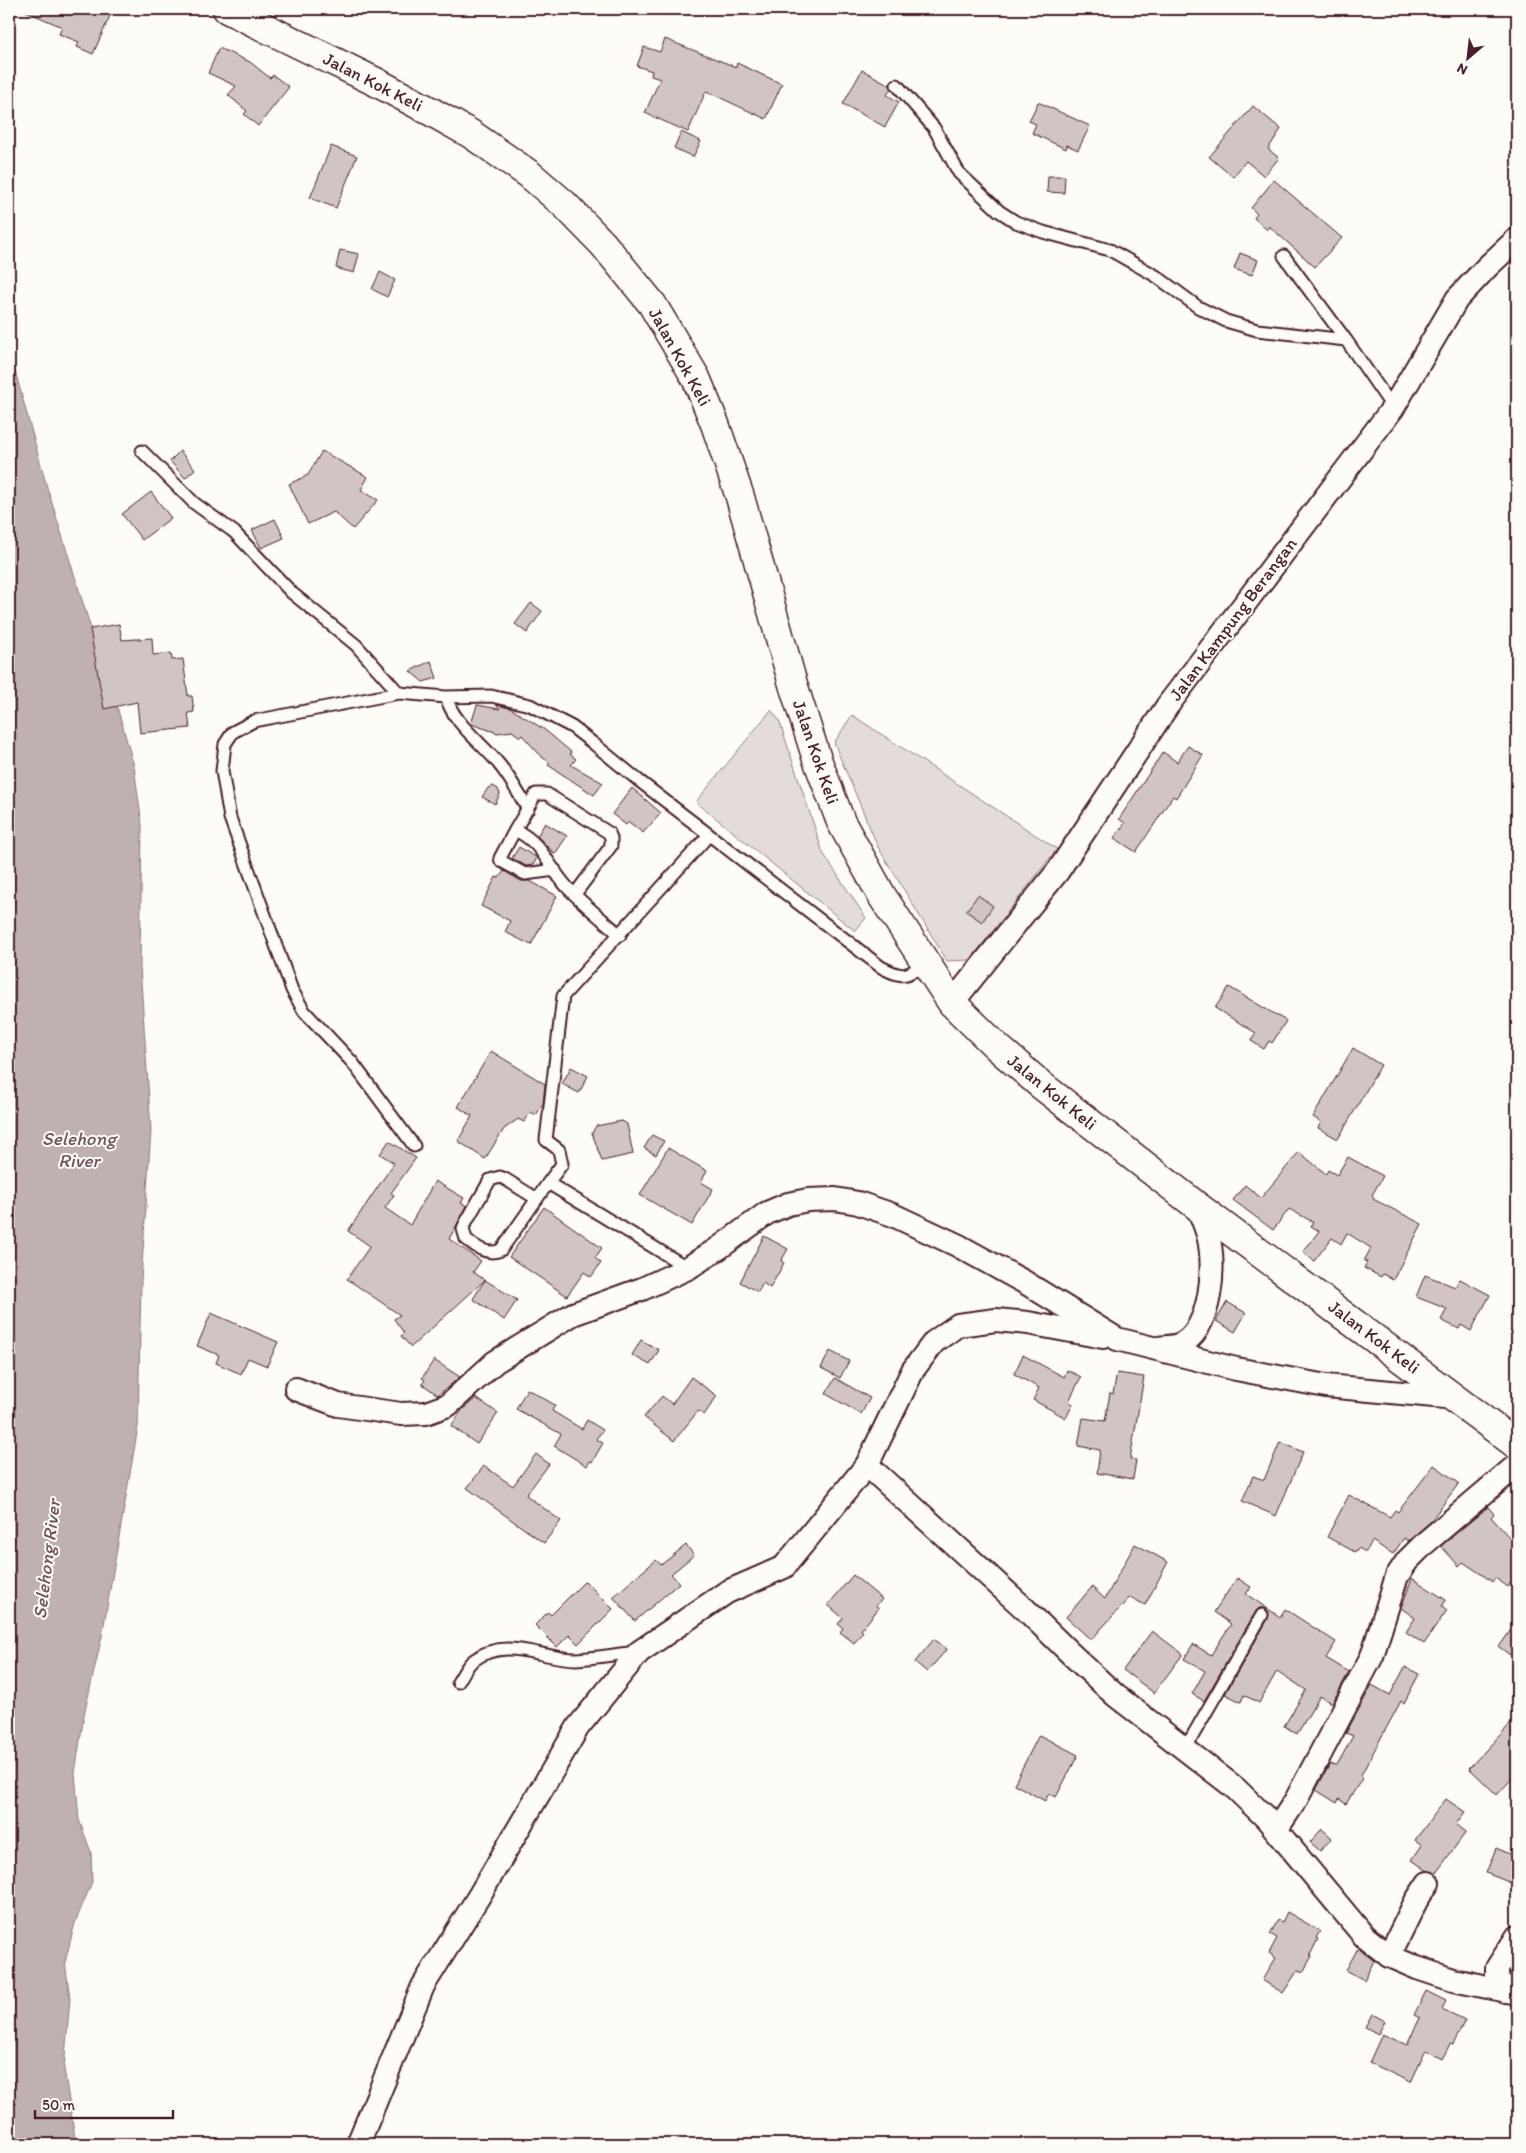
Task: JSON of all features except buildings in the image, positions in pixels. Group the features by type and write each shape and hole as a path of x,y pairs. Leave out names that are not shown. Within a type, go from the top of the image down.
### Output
{"street":[{"name":"Jalan Kok Keli","path":"227,9 376,82 430,111 471,134 529,174 564,204 603,244 652,304 696,378 715,424 740,497 793,684 817,759 841,822 882,896 952,1003 996,1046 1041,1085 1197,1206 1517,1445"},
{"name":"Jalan Kampung Berangan","path":"952,1003 1058,871 1168,705 1393,408 1457,299 1517,239"},
{"path":"296,1389 346,1407 401,1414 426,1414 448,1405 495,1362 573,1314 642,1289 688,1268 767,1214 788,1204 808,1200 843,1200 893,1214 957,1245 1026,1283 1117,1339"},
{"path":"1155,1349 1180,1345 1198,1330 1208,1302 1212,1261 1208,1235 1197,1206"},
{"path":"358,2144 423,1986 479,1896 578,1727 639,1652 727,1592 784,1567 867,1465 913,1370 934,1342 958,1325 996,1320 1028,1323 1117,1339 1236,1369 1326,1386 1456,1398"},
{"path":"867,1465 1025,1609 1115,1695 1235,1788 1276,1830 1364,1936 1389,1956 1417,1968 1453,1980 1511,1992"},
{"path":"1276,1830 1296,1800 1372,1656 1397,1576 1402,1568 1425,1543 1517,1465"},
{"path":"1389,1956 1416,1901 1428,1883"},
{"path":"1511,1992 1497,1978 1497,1968 1517,1937"}],"lane":[{"path":"897,86 934,128 959,173 999,211 1016,222 1042,232 1110,250 1156,276 1198,307 1226,320 1257,330 1346,340"},
{"path":"1284,256 1393,408"},
{"path":"142,451 194,503 234,532 292,593 356,645 399,693"},
{"path":"414,1146 352,1062 314,1023 296,1000 230,818 222,771 225,744 233,732 254,721 399,693 446,697 491,696 530,705 572,727 881,967 895,975 905,976 913,973 925,962"},
{"path":"446,697 448,705 460,722 499,763 528,809"},
{"path":"555,870 525,874 501,861 500,858 536,794 547,794 609,833 611,838 611,846 575,894"},
{"path":"515,830 532,839 567,886 620,935"},
{"path":"537,1198 505,1178 500,1177 490,1180 464,1224 463,1229 466,1239 491,1253 501,1250 562,1164 559,1150 546,1140 563,996 709,835"},
{"path":"548,1183 688,1268"},
{"path":"1185,1749 1262,1615"},
{"path":"458,1682 472,1660 504,1648 574,1659 639,1652"}],"shaded area":[{"path":"771,710 779,720 823,853 866,918 855,931 696,802"},
{"path":"852,715 1057,849 970,960 947,961 878,847 834,743"}],"water":[{"name":"Selehong River","path":"9,349 47,487 134,766 142,825 140,967 151,1130 141,1280 138,1427 102,1636 84,1715 75,1773 79,1820 91,1852 92,1882 75,1923 65,1962 70,1998 64,2069 76,2144 9,2144"}]}
